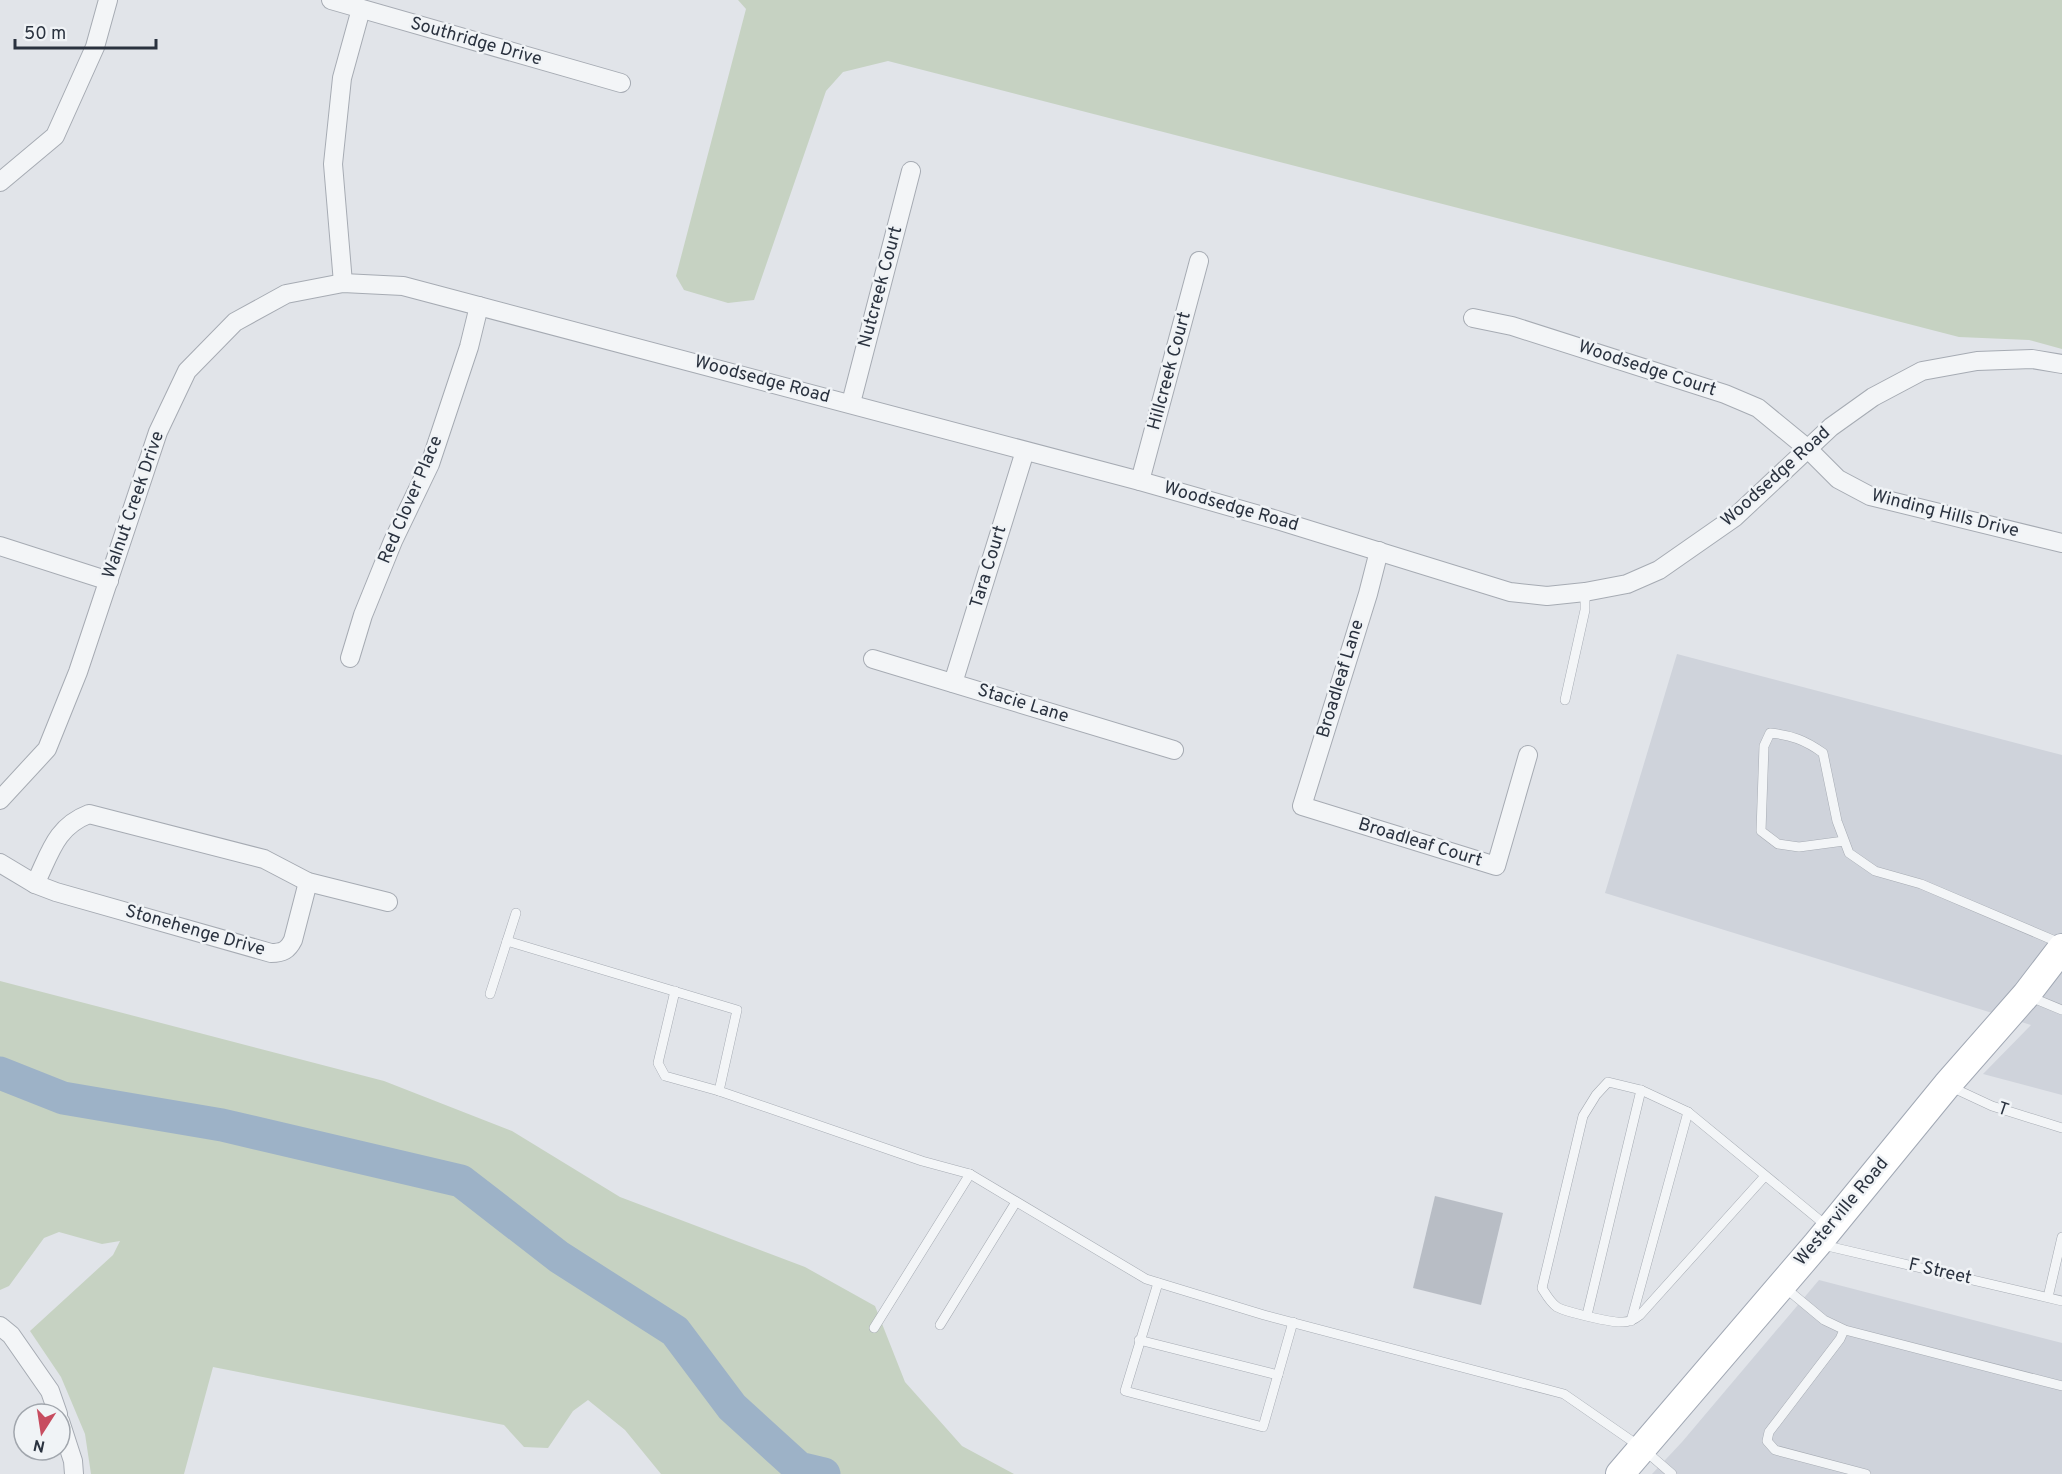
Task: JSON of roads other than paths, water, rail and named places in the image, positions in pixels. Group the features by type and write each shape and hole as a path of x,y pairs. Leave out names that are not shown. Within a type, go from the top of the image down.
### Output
{"main road":[{"name":"Westerville Road","path":"1620,1474 1824,1236 1947,1085 2026,995 2062,946"}],"street":[{"path":"0,182 55,136 95,47 108,0"},
{"name":"Southridge Drive","path":"330,0 621,83"},
{"path":"343,284 333,164 342,78 361,9"},
{"name":"Nutcreek Court","path":"851,404 911,171"},
{"name":"Hillcreek Court","path":"1140,481 1199,261"},
{"name":"Woodsedge Road","path":"343,284 403,286 1140,481 1510,592 1547,596 1627,584 1659,570 1735,517 1831,427 1873,397 1922,371 1977,361 2032,359 2062,364"},
{"name":"Walnut Creek Drive","path":"0,800 47,749 78,672 158,432 187,371 235,322 286,294 343,284"},
{"name":"Red Clover Place","path":"350,658 363,615 393,541 430,464 469,347 479,306"},
{"name":"Woodsedge Court","path":"1473,318 1512,326 1725,394 1758,408 1808,449"},
{"name":"Winding Hills Drive","path":"1808,449 1838,479 1870,496 2062,543"},
{"name":"Tara Court","path":"953,683 1025,451"},
{"path":"0,546 108,581"},
{"name":"Broadleaf Lane","path":"1302,806 1368,594 1379,551"},
{"name":"Stacie Lane","path":"873,658 1174,750"},
{"name":"Broadleaf Court","path":"1302,806 1496,866 1528,755"},
{"path":"35,884 61,831 74,820 89,814 264,859 308,882 388,902"},
{"name":"Stonehenge Drive","path":"0,863 35,884 260,950 281,953 289,948 293,940 308,882"},
{"path":"0,1326 11,1335 50,1391 54,1402"},
{"path":"72,1458 74,1474"}],"lane":[{"path":"1564,700 1585,610 1585,592"},
{"path":"1844,841 1799,847 1778,844 1761,831 1764,746 1770,733 1792,735 1809,743 1822,753 1837,821 1849,853 1875,871 1921,884 2062,946"},
{"path":"490,994 516,913"},
{"path":"507,941 737,1010 719,1091"},
{"path":"675,991 658,1063 665,1076 719,1091 922,1161 970,1173 1146,1279 1293,1322 1564,1394 1642,1448 1672,1474"},
{"path":"2026,995 2062,1010"},
{"path":"1765,1176 1640,1315 1631,1320 1622,1323 1558,1307 1549,1300 1542,1288 1583,1116 1596,1095 1608,1082 1641,1090 1688,1112 1765,1176 1824,1236"},
{"name":"T","path":"1947,1085 1992,1106 2062,1128"},
{"path":"1587,1315 1641,1090"},
{"path":"1631,1320 1688,1112"},
{"path":"874,1328 970,1173"},
{"path":"939,1325 1016,1202"},
{"name":"F Street","path":"1824,1236 2062,1300"},
{"path":"2048,1297 2062,1237"},
{"path":"1158,1283 1125,1391 1263,1427 1293,1322"},
{"path":"1781,1284 1824,1320 1844,1330 2062,1386"},
{"path":"1844,1330 1840,1339 1769,1432 1767,1441 1768,1445 1775,1450 1866,1474"},
{"path":"1139,1340 1278,1375"}],"waterway":[{"path":"0,1073 63,1098 222,1125 461,1181 559,1257 675,1331 732,1407 799,1468 824,1474"}]}
